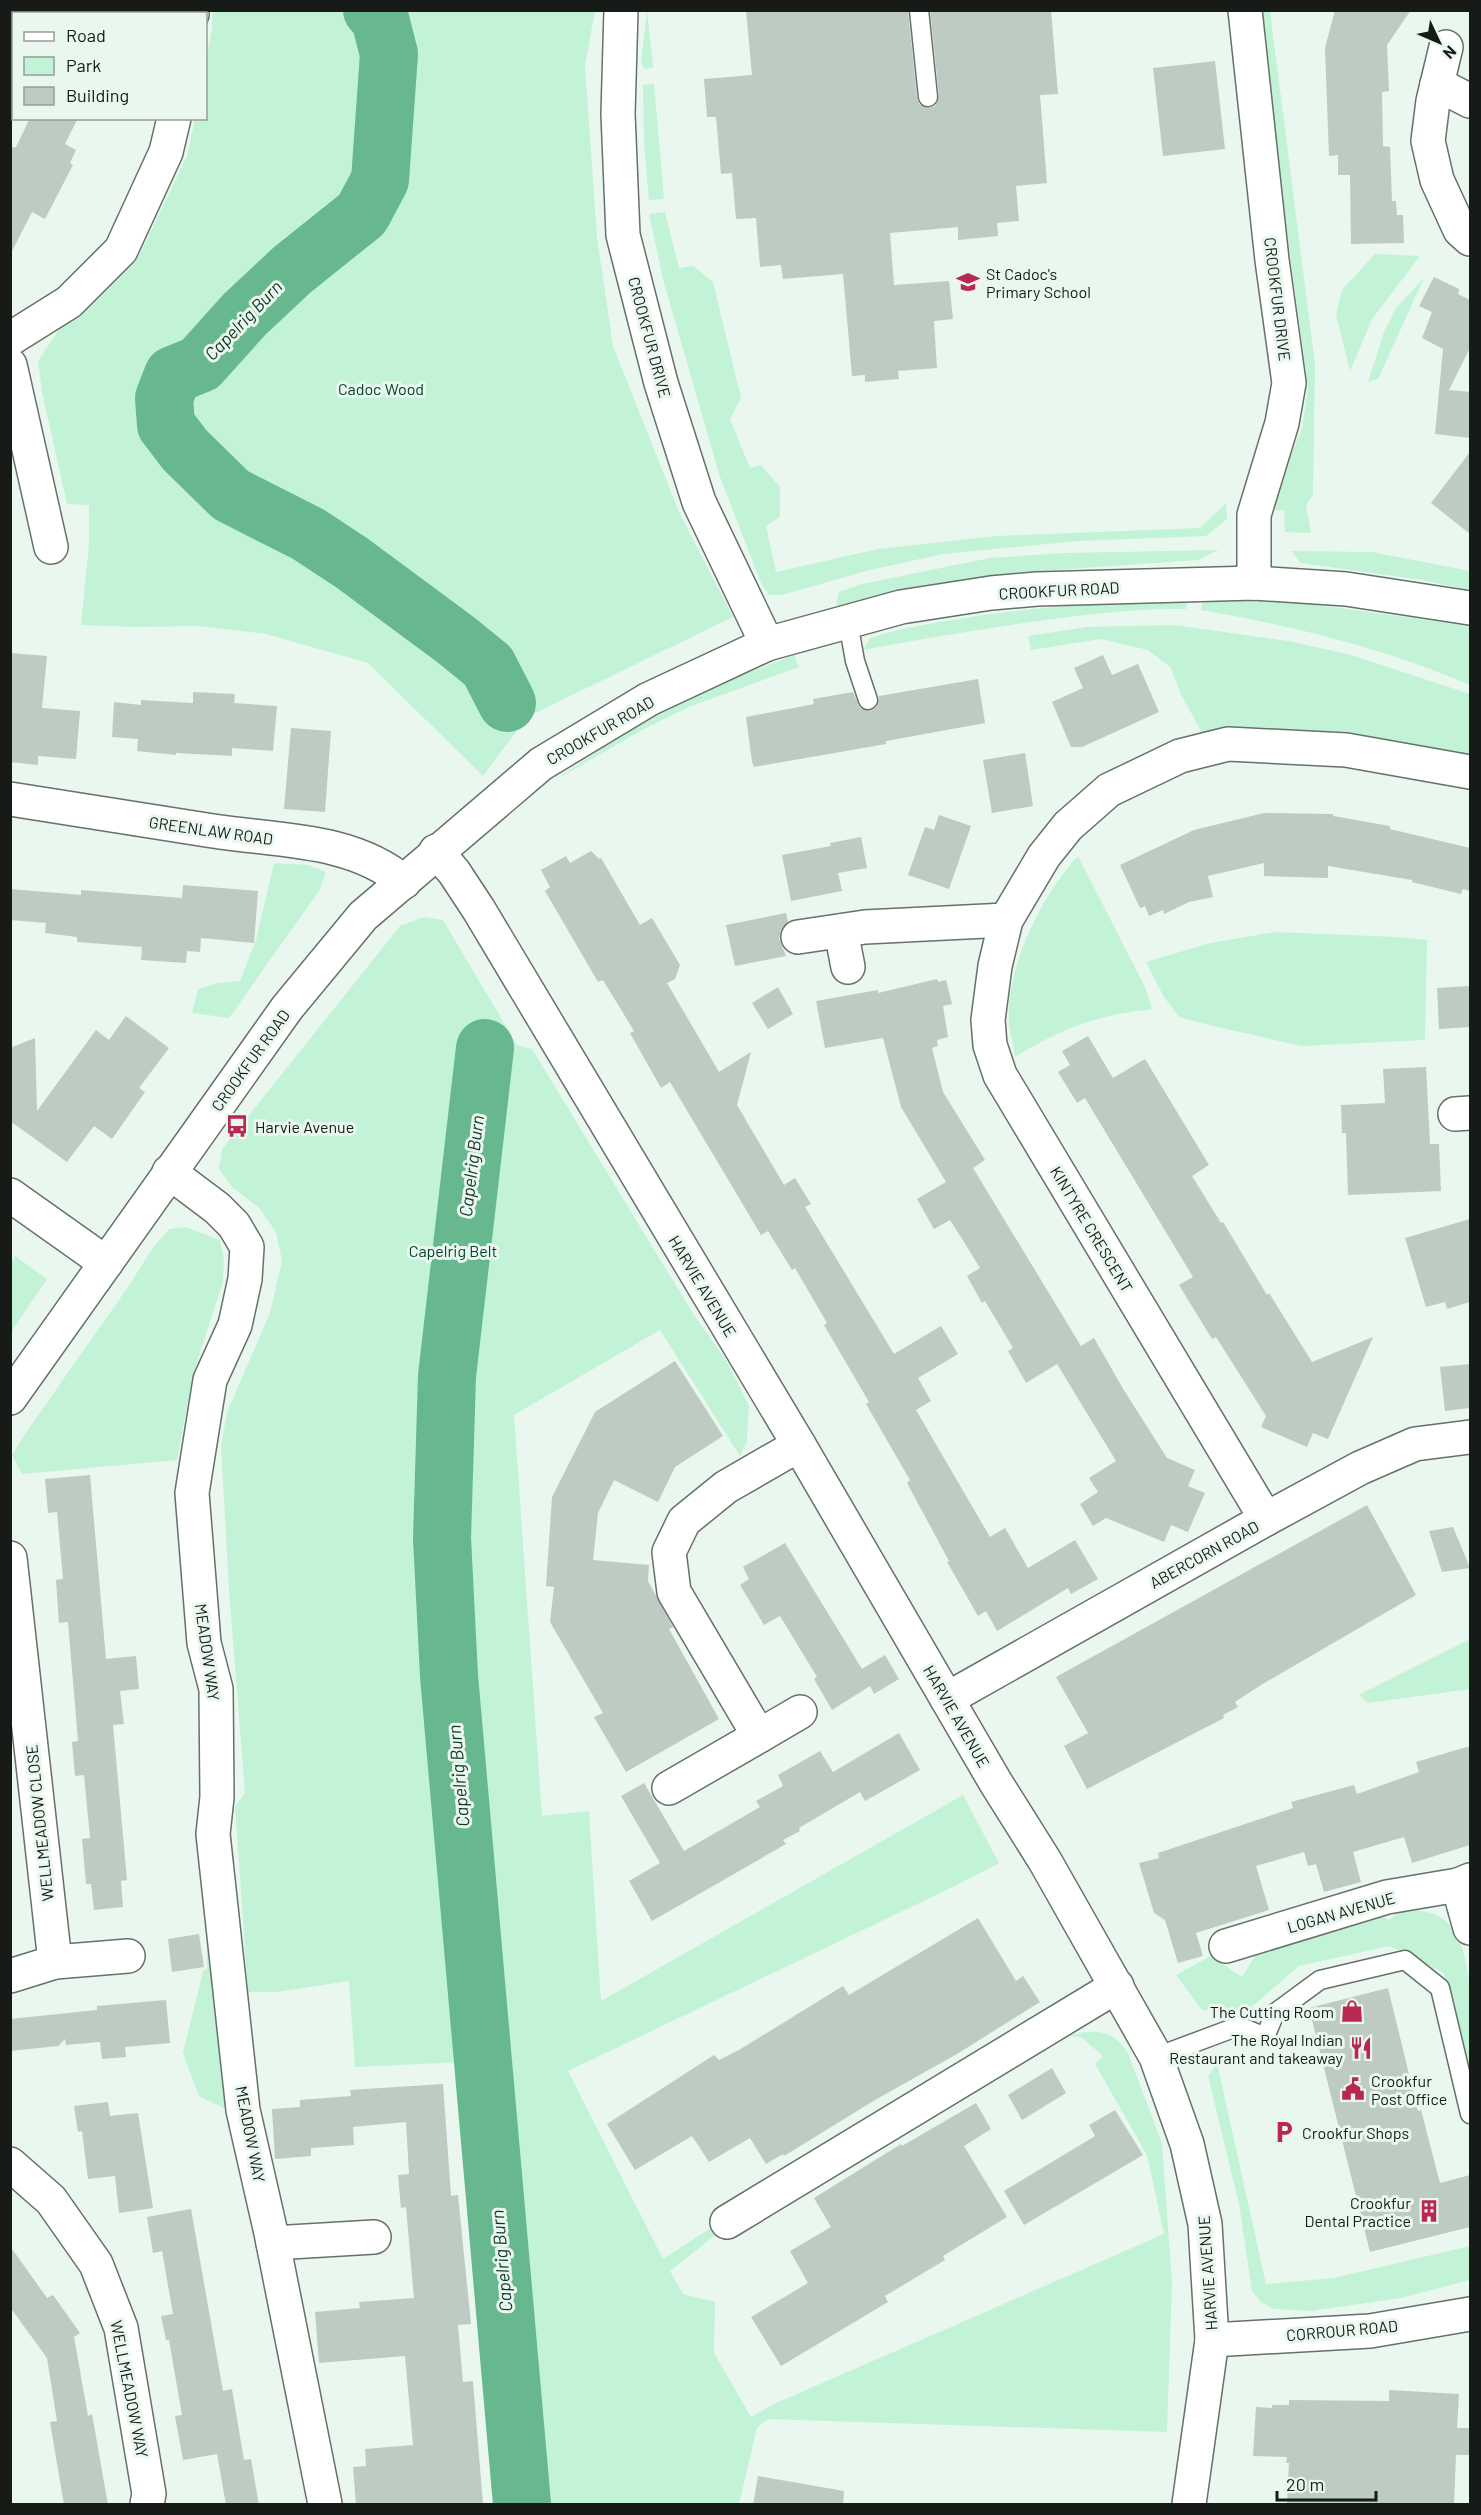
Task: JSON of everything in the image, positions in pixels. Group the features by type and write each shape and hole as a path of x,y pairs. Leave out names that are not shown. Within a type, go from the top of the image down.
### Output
{"street":[{"name":"CROOKFUR DRIVE","path":"621,10 618,114 623,235 661,383 699,502 767,644"},
{"name":"CROOKFUR DRIVE","path":"1245,10 1272,260 1289,383 1282,423 1254,515 1254,583"},
{"path":"1446,47 1437,84 1428,141 1431,161 1460,230 1470,239"},
{"path":"1437,84 1470,101"},
{"path":"10,339 69,302 121,250 166,152 174,120"},
{"path":"10,365 51,547"},
{"name":"CROOKFUR ROAD","path":"10,1398 287,1008 363,916 404,882 436,851 541,764 649,699 767,644 901,608 991,593 1037,589 1254,583 1346,589 1470,608"},
{"name":"KINTYRE CRESCENT","path":"1266,1519 1000,1075 990,1045 988,1020 995,966 1006,920 1044,856 1068,826 1109,790 1180,756 1228,744 1240,744 1346,750 1470,772"},
{"name":"GREENLAW ROAD","path":"10,799 254,838 318,844 368,860 392,872 404,882"},
{"name":"HARVIE AVENUE","path":"436,851 454,872 479,910 799,1445 996,1783 1035,1844 1156,2057 1187,2144 1205,2223 1212,2340 1189,2505"},
{"path":"798,937 923,923 1006,920"},
{"path":"841,931 848,967"},
{"name":"MEADOW WAY","path":"169,1172 217,1208 234,1225 247,1247 245,1279 235,1325 210,1380 192,1493 204,1643 216,1689 217,1797 213,1834 243,2110 273,2242 325,2505"},
{"path":"12,1200 106,1263"},
{"name":"ABERCORN ROAD","path":"947,1699 1360,1468 1415,1444 1470,1437"},
{"path":"759,1736 674,1592 669,1552 684,1521 718,1494 799,1445"},
{"name":"WELLMEADOW CLOSE","path":"10,1558 17,1685 55,1962"},
{"path":"669,1788 800,1712"},
{"name":"LOGAN AVENUE","path":"1226,1946 1387,1897 1464,1883 1470,1928"},
{"path":"10,1976 55,1962 128,1956"},
{"path":"727,2222 1117,1986"},
{"name":"WELLMEADOW WAY","path":"10,2164 51,2200 96,2264 121,2328 149,2494 147,2505"},
{"path":"273,2242 374,2237"},
{"name":"CORROUR ROAD","path":"1212,2340 1370,2331 1470,2314"}],"lane":[{"path":"919,10 928,98"},
{"path":"848,622 855,661 868,700"},
{"path":"1156,2057 1239,2026 1264,2037 1275,2013 1320,1980 1405,1960 1440,1988 1470,2114"}],"green space":[{"name":"Cadoc Wood","path":"212,11 595,11 585,66 597,237 613,346 679,512 733,617 527,717 483,776 368,663 266,634 199,626 81,625 89,544 89,505 67,504 42,392 38,361 58,331 139,256 187,156 195,120 207,120 207,56 212,28"},
{"path":"647,11 653,67 645,69 641,62"},
{"path":"1257,11 1270,11 1315,365 1313,495 1306,505 1311,533 1285,532 1284,510 1275,510 1282,475 1302,429 1308,387"},
{"path":"654,84 664,199 649,200 644,142 643,85"},
{"path":"665,212 679,268 693,266 713,282 741,398 730,419 750,468 761,465 780,487 780,517 766,526 776,572 878,549 997,536 1200,528 1226,503 1227,519 1206,536 1078,541 943,554 870,570 782,595 769,595 761,583 720,477 664,283 649,214"},
{"path":"1375,254 1420,256 1372,319 1350,371 1336,315 1342,290"},
{"path":"1424,278 1378,379 1368,382 1384,332 1397,307"},
{"path":"1219,550 1198,560 1041,571 949,582 836,606 839,592 862,584 990,558 1065,553"},
{"path":"1291,551 1372,552 1470,571 1470,590 1422,580 1301,563"},
{"path":"1188,600 1186,609 1080,615 863,650 870,638 964,618 1076,605"},
{"path":"1214,600 1296,602 1470,626 1470,685 1372,649 1270,623 1201,610 1202,603"},
{"path":"1174,625 1288,641 1351,655 1470,694 1470,761 1235,733 1202,733 1181,694 1170,667 1148,650 1101,639 1031,650 1028,636 1087,627"},
{"path":"794,655 799,667 691,706 642,730 552,782 637,725 705,690"},
{"path":"1078,856 1146,989 1152,1009 1113,1015 1080,1024 1015,1057 1009,1025 1009,1003 1019,957 1051,891"},
{"path":"274,863 309,865 326,872 319,891 229,1018 192,1013 198,989 218,983 240,981 256,940"},
{"name":"Capelrig Belt","path":"424,917 443,920 517,1045 532,1049 692,1312 727,1362 749,1406 747,1441 740,1456 660,1330 514,1415 542,1816 589,1811 601,2001 963,1795 999,1863 568,2071 663,2259 722,2221 727,2226 670,2271 683,2294 715,2302 714,2353 751,2417 774,2404 1164,2234 1147,2155 1095,2064 1103,2056 1081,2037 1067,2036 1085,2032 1100,2032 1114,2038 1127,2051 1162,2143 1172,2283 1167,2432 768,2419 757,2428 739,2504 505,2504 484,2203 463,2062 355,2067 349,1981 276,1992 248,1992 235,1807 245,1793 229,1590 221,1446 227,1412 270,1313 282,1261 276,1232 259,1208 232,1187 219,1169 222,1149 400,926"},
{"path":"1275,932 1427,940 1425,1040 1301,1046 1179,1017 1164,997 1146,962 1210,943"},
{"path":"186,1227 220,1240 224,1260 223,1282 193,1374 177,1460 22,1474 12,1455 25,1434 152,1249 169,1229"},
{"path":"15,1256 47,1279 11,1332 11,1263"},
{"path":"1470,1639 1470,1689 1368,1703 1359,1695"},
{"path":"1402,1908 1438,1916 1451,1927 1460,1943 1466,1963 1471,2009 1470,2069 1444,1973 1390,1946 1299,1966 1246,2012 1202,2010 1176,1975 1211,1956 1242,1977 1261,1946 1381,1916 1389,1920"},
{"path":"207,1939 228,2110 199,2096 183,2053 203,1971 207,1969"},
{"path":"1217,2063 1266,2284 1334,2278 1470,2246 1470,2280 1401,2298 1310,2311 1274,2309 1261,2302 1252,2291 1239,2204 1208,2076"}],"building":[{"name":"St Cadoc's Primary School","path":"746,10 908,10 917,98 919,104 929,108 935,106 939,96 930,10 1051,10 1058,94 1040,95 1047,183 1016,186 1019,221 997,223 998,236 958,240 958,227 890,233 894,285 949,281 953,319 934,321 937,368 898,371 899,379 865,382 865,375 852,376 843,274 783,279 781,265 760,267 756,218 736,219 732,173 721,174 716,117 707,117 704,79 752,75"},
{"path":"1335,10 1411,10 1387,45 1389,91 1382,92 1383,146 1390,147 1392,201 1396,201 1397,215 1403,215 1404,243 1351,244 1350,175 1338,175 1338,155 1329,156 1325,48"},
{"path":"1215,61 1225,149 1163,156 1153,68"},
{"path":"29,120 77,120 65,144 76,150 70,163 73,165 45,219 32,212 10,255 10,148 16,147"},
{"path":"1434,277 1459,289 1458,294 1470,300 1470,348 1449,390 1470,392 1470,438 1435,434 1443,349 1422,338 1432,312 1419,306"},
{"path":"1470,452 1470,534 1431,503"},
{"path":"10,653 47,656 42,708 80,711 76,759 38,756 38,765 10,762"},
{"path":"1103,655 1112,675 1138,664 1159,712 1082,747 1071,747 1052,702 1083,688 1074,668"},
{"path":"978,679 985,723 886,741 886,744 754,767 752,762 746,717 814,704 813,699 853,692 860,708 871,711 877,707 879,696"},
{"path":"193,692 235,694 234,703 277,706 273,751 232,748 232,756 176,753 176,755 137,751 138,739 112,737 114,702 141,705 141,700 193,703"},
{"path":"291,728 331,731 325,812 284,809"},
{"path":"1025,753 1033,806 992,813 983,760"},
{"path":"1264,813 1333,814 1333,816 1390,826 1390,829 1470,848 1470,891 1463,889 1461,894 1412,882 1412,880 1328,866 1328,878 1264,876 1264,863 1208,876 1213,897 1189,902 1164,914 1163,910 1149,916 1145,906 1140,908 1120,865 1194,830"},
{"path":"939,815 971,826 949,889 908,875 925,827 934,830"},
{"path":"861,837 867,868 838,873 842,891 791,901 782,855 831,846 830,843"},
{"path":"591,851 599,859 601,858 640,925 652,918 680,965 675,979 667,983 719,1072 751,1052 737,1105 784,1185 795,1178 811,1204 805,1207 894,1354 941,1326 958,1354 918,1378 931,1401 916,1410 990,1537 1005,1528 1028,1568 1075,1540 1098,1579 1071,1594 1068,1588 997,1631 986,1611 978,1616 947,1562 949,1561 907,1483 910,1480 866,1404 869,1402 824,1325 827,1323 795,1268 792,1270 768,1231 761,1235 670,1082 661,1088 630,1033 634,1031 603,980 598,982 545,891 550,887 541,870 566,856 570,863"},
{"path":"183,885 258,891 254,943 201,938 200,952 187,951 186,963 141,960 142,947 77,942 77,937 45,933 46,923 10,920 10,889 81,895 81,890 182,898"},
{"path":"786,913 788,922 781,930 779,939 786,956 735,966 726,925"},
{"path":"937,979 938,982 946,980 952,1004 943,1006 948,1037 937,1040 938,1046 932,1048 943,1092 985,1160 973,1168 1081,1346 1094,1338 1167,1458 1195,1470 1188,1486 1205,1493 1188,1532 1171,1525 1164,1542 1106,1518 1093,1526 1080,1504 1098,1492 1089,1478 1116,1461 1057,1364 1026,1383 1008,1351 1013,1348 985,1301 982,1303 967,1276 980,1268 950,1220 934,1229 917,1199 946,1182 901,1107 883,1038 825,1048 816,1001 878,990 878,993"},
{"path":"1470,986 1470,1027 1439,1029 1437,988"},
{"path":"778,987 793,1014 768,1029 752,1003"},
{"path":"126,1016 169,1048 139,1088 145,1092 112,1139 94,1126 67,1162 10,1121 10,1048 35,1038 37,1111 96,1030 109,1040"},
{"path":"1088,1036 1113,1078 1145,1059 1209,1165 1192,1176 1312,1362 1373,1337 1328,1439 1313,1433 1307,1447 1261,1427 1266,1416 1216,1337 1212,1339 1179,1285 1193,1277 1085,1098 1077,1103 1058,1072 1070,1065 1062,1051"},
{"path":"1426,1067 1430,1144 1439,1144 1441,1191 1348,1195 1346,1133 1342,1133 1341,1105 1385,1103 1383,1069"},
{"path":"1470,1219 1470,1302 1447,1309 1445,1302 1426,1307 1405,1238"},
{"path":"675,1361 723,1436 675,1467 658,1502 614,1480 598,1513 593,1560 649,1565 648,1581 673,1627 669,1629 719,1719 626,1772 594,1717 603,1713 550,1622 554,1587 546,1586 552,1497 595,1412"},
{"path":"1470,1364 1470,1408 1445,1411 1440,1367"},
{"path":"90,1475 106,1659 136,1656 139,1689 120,1691 124,1724 113,1725 127,1880 121,1881 123,1907 94,1910 91,1884 86,1884 82,1839 90,1838 84,1775 75,1776 72,1742 78,1741 68,1622 59,1623 56,1580 63,1579 57,1512 48,1513 45,1479"},
{"path":"1367,1505 1416,1595 1261,1685 1235,1702 1238,1707 1223,1715 1224,1718 1087,1789 1064,1746 1088,1733 1056,1677"},
{"path":"1453,1527 1470,1568 1442,1572 1429,1531"},
{"path":"785,1543 862,1669 885,1655 899,1679 874,1694 870,1686 832,1710 814,1679 817,1677 780,1616 764,1625 740,1585 749,1579 743,1567"},
{"path":"899,1733 920,1770 865,1801 860,1792 799,1828 800,1831 783,1840 786,1844 652,1921 629,1881 660,1863 621,1796 644,1783 684,1851 760,1807 756,1801 783,1786 778,1775 820,1751 833,1772"},
{"path":"1470,1746 1470,1845 1412,1863 1404,1837 1353,1852 1361,1882 1324,1892 1316,1864 1308,1866 1304,1852 1256,1866 1269,1910 1196,1933 1203,1956 1178,1963 1165,1920 1154,1913 1139,1863 1159,1858 1158,1853 1293,1808 1291,1802 1354,1785 1357,1794 1419,1772 1416,1762"},
{"path":"978,1918 1016,1981 1023,1976 1040,2002 957,2054 875,2100 784,2156 783,2154 766,2164 750,2138 709,2162 692,2136 635,2170 607,2124 714,2055 719,2060 739,2050 843,1986 849,1995"},
{"path":"199,1934 204,1967 172,1972 168,1939"},
{"path":"1388,1988 1418,2111 1421,2110 1440,2183 1470,2175 1470,2227 1370,2252 1309,2008"},
{"path":"166,2000 170,2043 125,2047 126,2057 102,2059 100,2042 66,2045 65,2039 58,2046 10,2051 10,2019 97,2010 97,2006"},
{"path":"1052,2068 1066,2093 1022,2120 1008,2095"},
{"path":"443,2084 451,2196 458,2195 471,2324 458,2325 463,2382 473,2381 483,2505 356,2505 353,2467 366,2466 365,2449 413,2445 405,2356 319,2363 315,2312 360,2308 359,2302 414,2298 406,2207 401,2208 398,2175 409,2174 406,2122 353,2127 354,2145 311,2148 311,2156 275,2159 272,2109 300,2107 300,2100 351,2096 350,2090"},
{"path":"108,2102 110,2116 138,2113 153,2208 119,2213 115,2176 88,2179 82,2131 78,2132 74,2106"},
{"path":"976,2103 991,2129 964,2146 1007,2217 943,2256 945,2260 885,2296 888,2302 781,2366 751,2317 808,2283 790,2251 831,2227 814,2198 901,2144 902,2146"},
{"path":"1115,2110 1143,2155 1024,2225 1004,2191 1095,2136 1089,2125"},
{"path":"191,2209 223,2391 232,2389 244,2460 251,2459 259,2505 226,2505 217,2454 183,2460 175,2416 182,2415 169,2340 166,2340 161,2316 173,2314 162,2251 153,2253 147,2217"},
{"path":"10,2246 47,2298 53,2295 80,2333 74,2337 88,2416 92,2414 108,2505 64,2505 50,2422 57,2421 47,2358 10,2307"},
{"path":"1389,2390 1459,2394 1457,2428 1470,2428 1470,2455 1456,2455 1454,2505 1287,2505 1289,2463 1286,2463 1287,2457 1253,2456 1256,2407 1272,2408 1272,2405 1289,2405 1289,2400 1389,2401"},
{"path":"758,2476 844,2491 843,2505 753,2505"}],"waterway":[{"name":"Capelrig Burn","path":"372,10 380,19 389,54 380,180 362,214 292,270 245,314 200,364 173,375 164,398 166,425 185,450 231,495 308,534 352,563 488,666 507,703"},
{"name":"Capelrig Burn","path":"485,1048 447,1376 442,1538 449,1676 522,2504"}],"place":[{"name":"St Cadoc's Primary School","path":"968,282"},
{"name":"Harvie Avenue","path":"237,1126"},
{"name":"The Cutting Room","path":"1352,2011"},
{"name":"The Royal Indian Restaurant and takeaway","path":"1361,2048"},
{"name":"Crookfur Post Office","path":"1353,2089"},
{"name":"Crookfur Shops","path":"1284,2132"},
{"name":"Crookfur Dental Practice","path":"1429,2211"}]}
